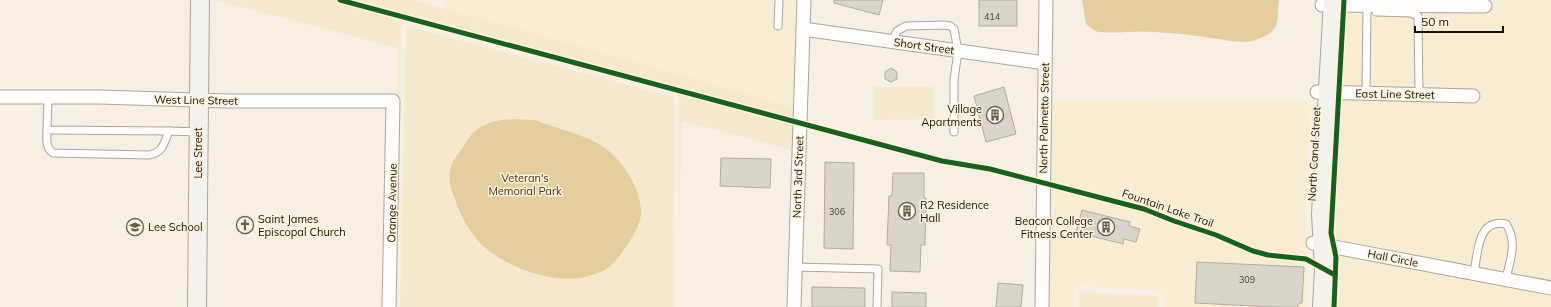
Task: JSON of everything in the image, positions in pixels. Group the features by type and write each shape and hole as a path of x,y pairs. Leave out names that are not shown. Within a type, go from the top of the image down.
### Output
{"street":[{"name":"Lee Street","path":"198,307 200,0"},
{"name":"North 3rd Street","path":"794,307 804,0"},
{"name":"North Palmetto Street","path":"1042,307 1046,0"},
{"path":"1327,2 1367,8 1485,6"},
{"name":"North Canal Street","path":"1312,307 1314,264 1318,243 1311,211 1322,92 1327,2"},
{"name":"Short Street","path":"803,29 1045,63"},
{"name":"East Line Street","path":"1322,92 1473,96"},
{"name":"West Line Street","path":"0,97 392,101"},
{"name":"Orange Avenue","path":"389,307 394,118 392,101"},
{"path":"1318,243 1324,269 1322,307"},
{"name":"Hall Circle","path":"1318,243 1551,288"}],"lane":[{"path":"778,26 779,0"},
{"path":"1366,93 1367,8 1411,13 1418,16 1419,94"},
{"path":"892,42 895,33 901,28 944,25 950,26 954,29 958,51 954,80 954,132"},
{"path":"48,97 48,147 49,150 54,153 149,155 158,153 162,148 168,131"},
{"path":"47,130 198,132"},
{"path":"1474,273 1483,232 1490,225 1497,222 1506,224 1511,232 1513,244 1506,279"},
{"path":"795,268 878,269 877,307"}],"shaded area":[{"path":"445,0 804,0 801,109 445,8"},
{"path":"1082,0 1279,0 1278,19 1275,28 1266,36 1252,41 1241,42 1161,32 1099,32 1086,24"},
{"path":"1339,0 1551,0 1551,307 1328,307 1327,214"},
{"path":"1043,100 1311,101 1305,211 1308,264 1306,307 1163,307 1163,293 1160,291 1080,286 1075,290 1073,307 1045,307"},
{"path":"500,120 535,120 577,134 602,146 618,160 631,178 636,189 640,200 641,210 638,226 630,241 619,256 608,268 601,272 576,278 561,278 546,276 516,267 490,252 480,243 459,211 451,188 449,179 450,171 454,160 472,134 479,128"}],"green space":[{"path":"214,0 416,0 801,109 799,152 682,121 679,227 679,97 676,92 405,20 401,26 395,307 390,307 398,48"},
{"name":"Veteran's Memorial Park","path":"406,26 674,97 674,307 400,307"},
{"path":"873,87 934,87 934,119 873,120"},
{"path":"1079,292 1158,296 1158,307 1079,307"}],"building":[{"path":"834,0 883,0 879,15 834,3"},
{"path":"979,0 1017,0 1017,26 979,26"},
{"path":"891,68 897,72 897,79 891,82 885,79 885,72"},
{"name":"Village Apartments","path":"1004,87 1016,134 986,142 974,96"},
{"path":"721,158 771,159 770,188 720,186"},
{"path":"825,162 854,163 853,249 824,248"},
{"name":"R2 Residence Hall","path":"893,173 924,173 924,198 926,198 925,245 921,245 920,272 890,271 891,245 887,245 889,196 892,196"},
{"name":"Beacon College Fitness Center","path":"1082,210 1130,222 1129,226 1140,229 1136,242 1124,239 1123,244 1076,232"},
{"path":"1197,262 1304,267 1302,303 1299,303 1297,307 1274,307 1195,303"},
{"path":"998,283 1023,285 1021,307 996,307"},
{"path":"812,287 865,288 865,307 812,307"},
{"path":"892,292 926,293 926,307 892,307"}],"cycle path":[{"name":"Fountain Lake Trail","path":"340,0 942,161 990,169 1144,209 1216,235 1253,251 1268,255 1306,259 1335,275"},
{"path":"1334,307 1336,257 1331,233 1344,0"}],"place":[{"name":"Village Apartments","path":"995,115"},
{"name":"R2 Residence Hall","path":"907,211"},
{"name":"Saint James Episcopal Church","path":"245,225"},
{"name":"Lee School","path":"135,227"},
{"name":"Beacon College Fitness Center","path":"1106,227"}]}
